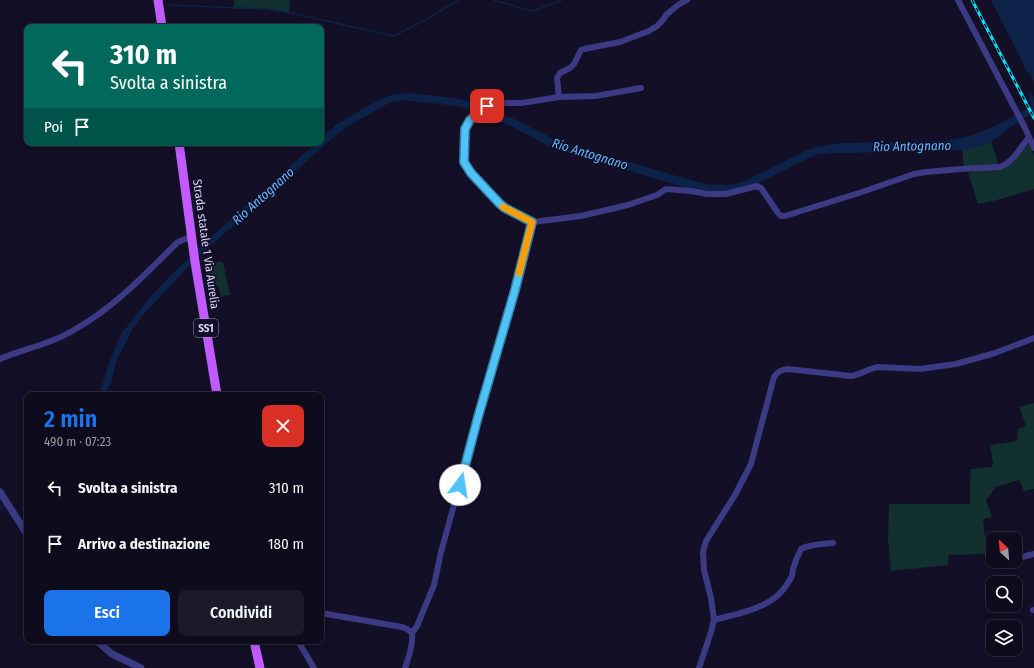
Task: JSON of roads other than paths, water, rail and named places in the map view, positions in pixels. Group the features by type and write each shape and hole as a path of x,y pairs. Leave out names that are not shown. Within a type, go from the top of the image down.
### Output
{"main road":[{"path":"158,0 162,24"},
{"name":"Strada statale 1 Via Aurelia","path":"179,146 195,262 218,392"},
{"path":"255,644 260,668"}],"street":[{"path":"559,97 557,78 560,73 570,68 574,64 581,50 620,42 649,32 663,20 666,15 687,0"},
{"path":"958,0 1034,148"},
{"path":"641,88 596,96 559,97 522,103 493,103 470,120 465,129 464,162 471,173 500,204 532,222 576,216 628,205 657,195 666,189 707,194 726,194 757,186 761,188 778,213 781,216 785,216 860,193 914,174 1000,167 1009,162 1029,137"},
{"path":"405,668 411,651 412,633 417,626 434,585 441,552 515,290 532,222"},
{"path":"0,360 24,350 45,344 79,328 131,288 178,242 185,239 193,240"},
{"path":"699,668 714,620 711,598 704,570 703,552 706,541 735,495 750,464 774,377 777,372 788,369 851,376 878,367 920,369 944,366 995,354 1034,338"},
{"path":"0,492 24,529"},
{"path":"714,620 742,613 771,601 784,588 792,576 792,570 801,549 804,547 833,543"},
{"path":"1022,557 1034,554"},
{"path":"324,614 402,627 412,633"},
{"path":"100,644 112,654 141,668"},
{"path":"300,644 314,668"}],"water":[{"path":"991,0 1034,0 1034,83 1031,76 1026,71"},
{"path":"408,93 465,100 514,119 554,139 571,145 697,182 715,185 729,185 747,180 805,151 817,147 841,143 943,141 967,137 1011,118 1032,106 1028,99 1030,98 1030,93 1034,97 1034,113 1016,123 991,142 977,147 962,150 942,151 818,154 759,183 727,192 701,192 554,149 511,126 476,111 457,106 403,100 391,102 353,123 324,146 324,135 336,125 381,99 393,95"},
{"path":"313,146 324,146 201,254 144,314 133,328 116,362 112,380 106,392 100,392 109,363 121,334 151,296 200,247"}],"waterway":[{"path":"167,5 267,9 394,36 429,18 458,0"},
{"path":"493,0 532,11 562,0"},
{"name":"Rio Antognano","path":"0,510 6,504"}],"railway":[{"path":"972,0 1034,118"}]}
